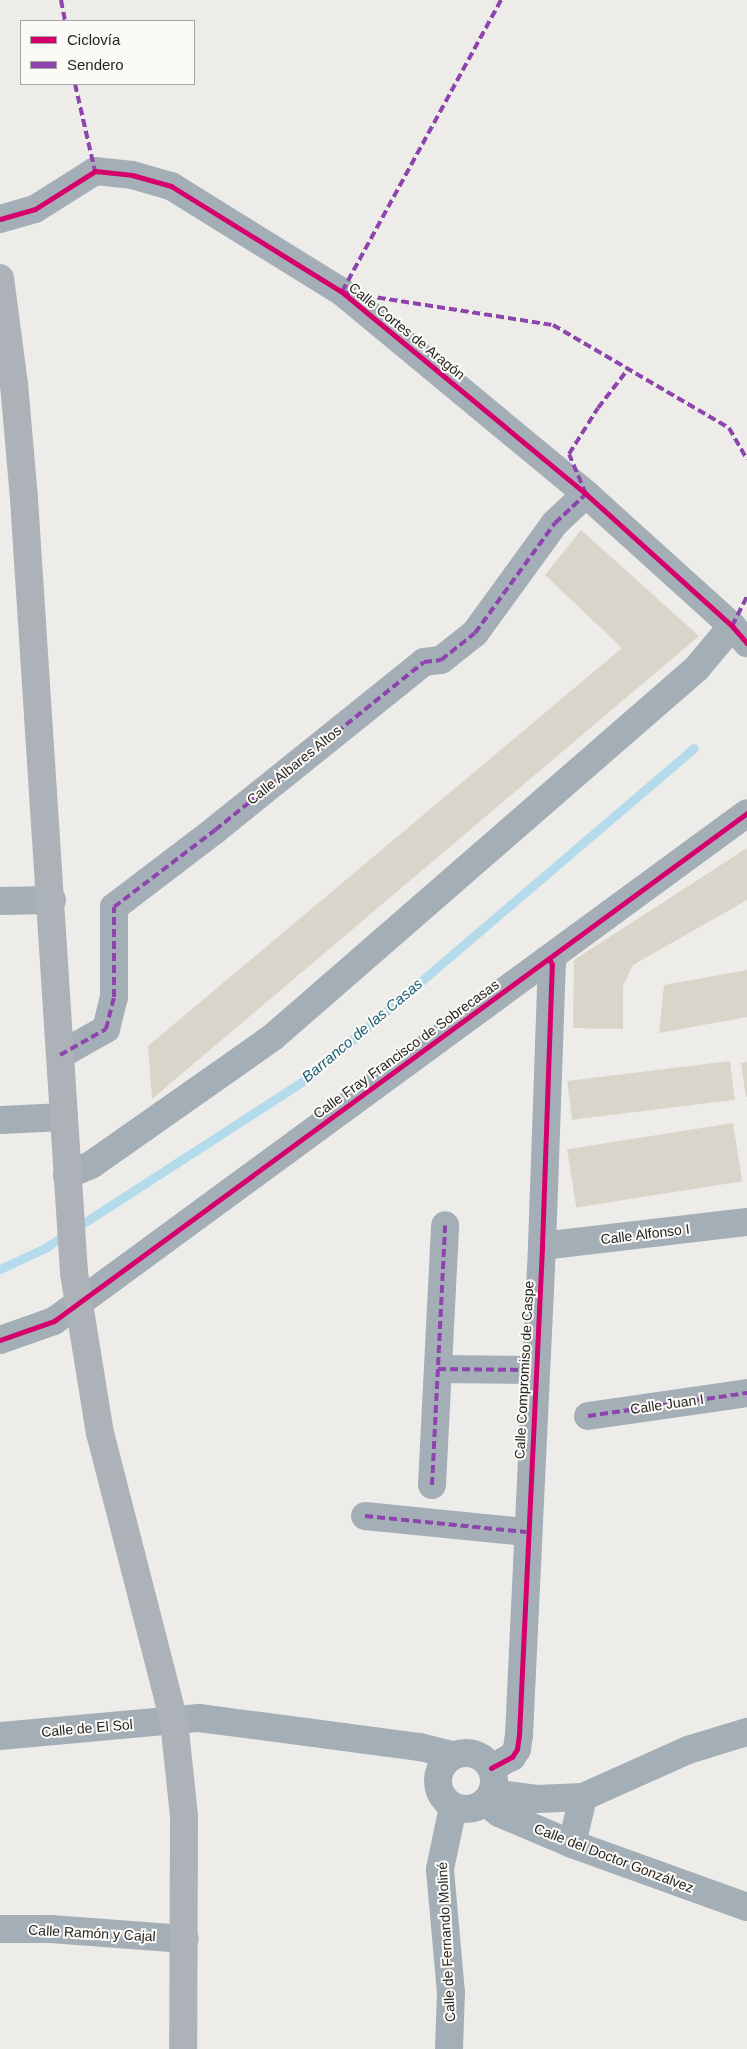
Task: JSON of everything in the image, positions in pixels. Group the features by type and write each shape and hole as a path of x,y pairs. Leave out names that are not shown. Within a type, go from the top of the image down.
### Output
{"highway":[{"path":"0,278 14,384 52,900 74,1272 100,1433 174,1721 184,1816 185,1938 183,2049"}],"street":[{"name":"Calle Cortes de Aragón","path":"0,219 34,209 95,171 132,175 171,186 342,292 586,494 740,635"},
{"name":"Calle Albares Altos","path":"60,1054 106,1030 114,997 114,908 424,662 441,660 475,634 554,523 586,494"},
{"path":"68,1188 92,1165 273,1037 697,668 740,635"},
{"name":"Calle Fray Francisco de Sobrecasas","path":"0,1340 54,1321 747,813"},
{"path":"0,901 52,900"},
{"name":"Calle Compromiso de Caspe","path":"489,1787 502,1764 517,1749 534,1370 542,1246 552,964 549,959"},
{"path":"0,1120 64,1117"},
{"name":"Calle Alfonso I","path":"542,1246 747,1222"},
{"path":"432,1485 445,1225"},
{"path":"438,1369 534,1370"},
{"name":"Calle Juan I","path":"588,1416 747,1394"},
{"path":"365,1516 526,1532"},
{"path":"174,1721 199,1718 420,1747 453,1755 470,1752 486,1760 489,1787 470,1809 453,1806 440,1794 438,1776 440,1768 453,1755"},
{"name":"Calle de El Sol","path":"0,1736 174,1721"},
{"path":"489,1787 537,1799 583,1797 688,1750 747,1732"},
{"name":"Calle del Doctor Gonzálvez","path":"489,1787 499,1813 572,1844 747,1907"},
{"path":"572,1844 583,1797"},
{"name":"Calle de Fernando Moliné","path":"449,2049 451,1993 440,1869 453,1806"},
{"name":"Calle Ramón y Cajal","path":"0,1929 51,1928 185,1938"}],"building":[{"path":"581,530 699,636 152,1099 148,1046 622,648 545,575"},
{"path":"747,848 747,900 633,965 623,986 623,1029 573,1028 574,960"},
{"path":"747,970 747,1017 659,1033 664,985"},
{"path":"730,1061 735,1100 572,1120 567,1081"},
{"path":"747,1062 747,1097 746,1097 741,1063"},
{"path":"733,1123 742,1181 576,1208 567,1149"}],"waterway":[{"name":"Barranco de las Casas","path":"0,1269 45,1248 309,1077 694,748"}],"marked path":[{"path":"61,0 65,20"},
{"path":"501,0 342,292 553,325 729,428 747,459"},
{"path":"75,85 95,171"},
{"path":"60,1055 106,1029 114,997 114,907 215,830 424,662 441,660 475,633 555,523 586,494 569,454 598,408 628,369"},
{"path":"732,626 747,596"},
{"path":"432,1485 445,1225"},
{"path":"438,1369 534,1370"},
{"path":"588,1416 747,1393"},
{"path":"365,1516 526,1532"}],"cycle path":[{"path":"0,219 35,209 95,171 132,175 171,186 342,292 586,494 732,626 747,643"},
{"path":"0,1340 54,1321 747,813"},
{"path":"491,1768 512,1757 517,1749 519,1735 542,1246 552,964 549,959"}]}
